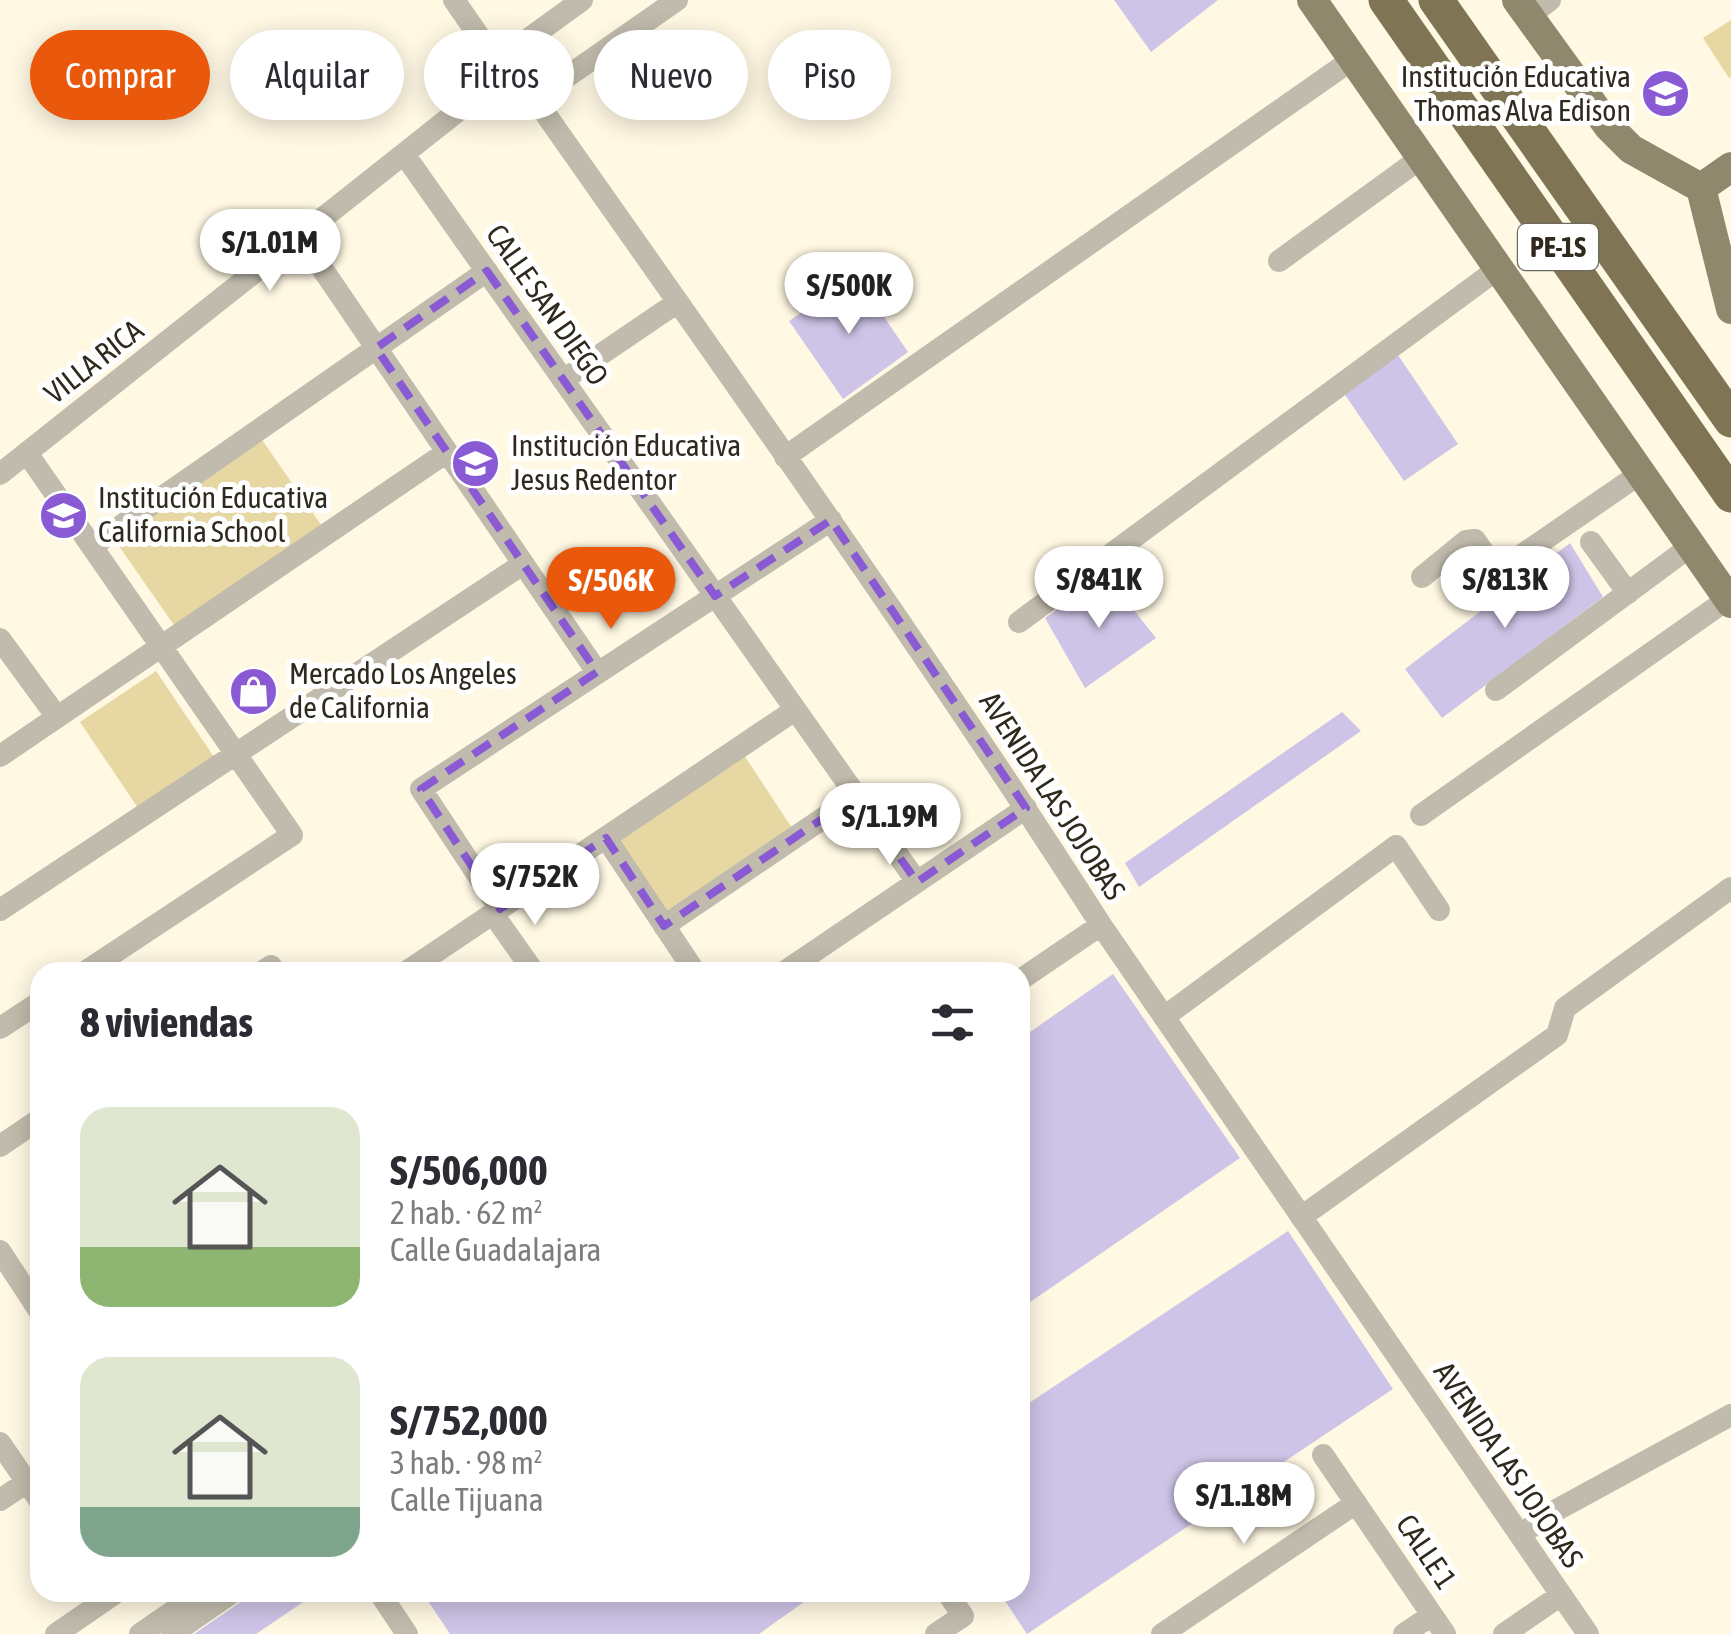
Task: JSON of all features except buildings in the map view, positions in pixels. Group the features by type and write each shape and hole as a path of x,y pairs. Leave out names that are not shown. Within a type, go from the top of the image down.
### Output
{"highway":[{"name":"PE-1S","path":"1386,0 1731,494"},
{"name":"PE-1S","path":"1436,0 1731,420"}],"main road":[{"path":"1312,0 1730,601"},
{"path":"1532,5 1609,128 1631,150 1701,188 1731,309"},
{"path":"1701,188 1731,167"}],"street":[{"name":"AVENIDA LAS JOJOBAS","path":"454,0 475,30"},
{"name":"VILLA RICA","path":"546,30 582,0"},
{"path":"574,72 676,0"},
{"path":"785,458 1353,59"},
{"name":"VILLA RICA","path":"0,474 442,120"},
{"name":"AVENIDA LAS JOJOBAS","path":"551,120 830,520 1101,925 1588,1634"},
{"name":"CALLE SAN DIEGO","path":"404,154 916,882"},
{"path":"1279,261 1421,158"},
{"path":"300,236 597,672"},
{"path":"1019,622 1499,268"},
{"path":"92,546 487,271"},
{"path":"563,380 678,302"},
{"path":"0,756 447,452"},
{"path":"27,453 292,835 99,962"},
{"path":"1422,577 1466,541 1474,540 1494,568 1506,566 1641,474"},
{"path":"528,962 421,789 830,520"},
{"path":"1591,542 1628,593"},
{"path":"1496,690 1691,546"},
{"path":"0,910 524,564"},
{"path":"1421,815 1730,601"},
{"path":"0,639 58,717"},
{"path":"421,962 795,710"},
{"path":"664,926 856,796"},
{"path":"799,962 1026,808"},
{"path":"606,838 688,962"},
{"path":"1164,1017 1396,846 1439,910"},
{"path":"1301,1216 1557,1035 1565,1008 1731,888"},
{"path":"1030,973 1101,925"},
{"path":"0,1028 30,1008"},
{"path":"0,1146 30,1133"},
{"path":"1,1256 30,1298"},
{"path":"1520,1535 1731,1415"},
{"path":"0,1443 30,1488"},
{"name":"CALLE 1","path":"1323,1455 1439,1624"},
{"path":"0,1500 30,1493"},
{"path":"1162,1634 1356,1503"},
{"path":"1504,1634 1561,1594"},
{"path":"56,1634 99,1602"},
{"path":"140,1634 186,1602"},
{"path":"172,1634 218,1602"},
{"path":"386,1602 407,1634"},
{"path":"936,1634 963,1616 954,1602"},
{"path":"1404,1634 1439,1624"}],"highlighted area":[{"path":"487,271 715,596 831,520 1026,808 917,882 856,796 664,926 606,838 500,909 421,789 597,672 376,348"}],"shaded area":[{"path":"1731,20 1731,77 1729,78 1703,38"},
{"path":"260,437 322,526 176,628 114,539"},
{"path":"156,671 214,757 138,808 80,722"},
{"path":"744,755 792,828 666,912 617,839"}],"place":[{"name":"Institución Educativa Thomas Alva Edison","path":"1666,94"},
{"name":"Institución Educativa Jesus Redentor","path":"476,463"},
{"name":"Institución Educativa California School","path":"63,515"},
{"name":"Mercado Los Angeles de California","path":"254,691"}]}
